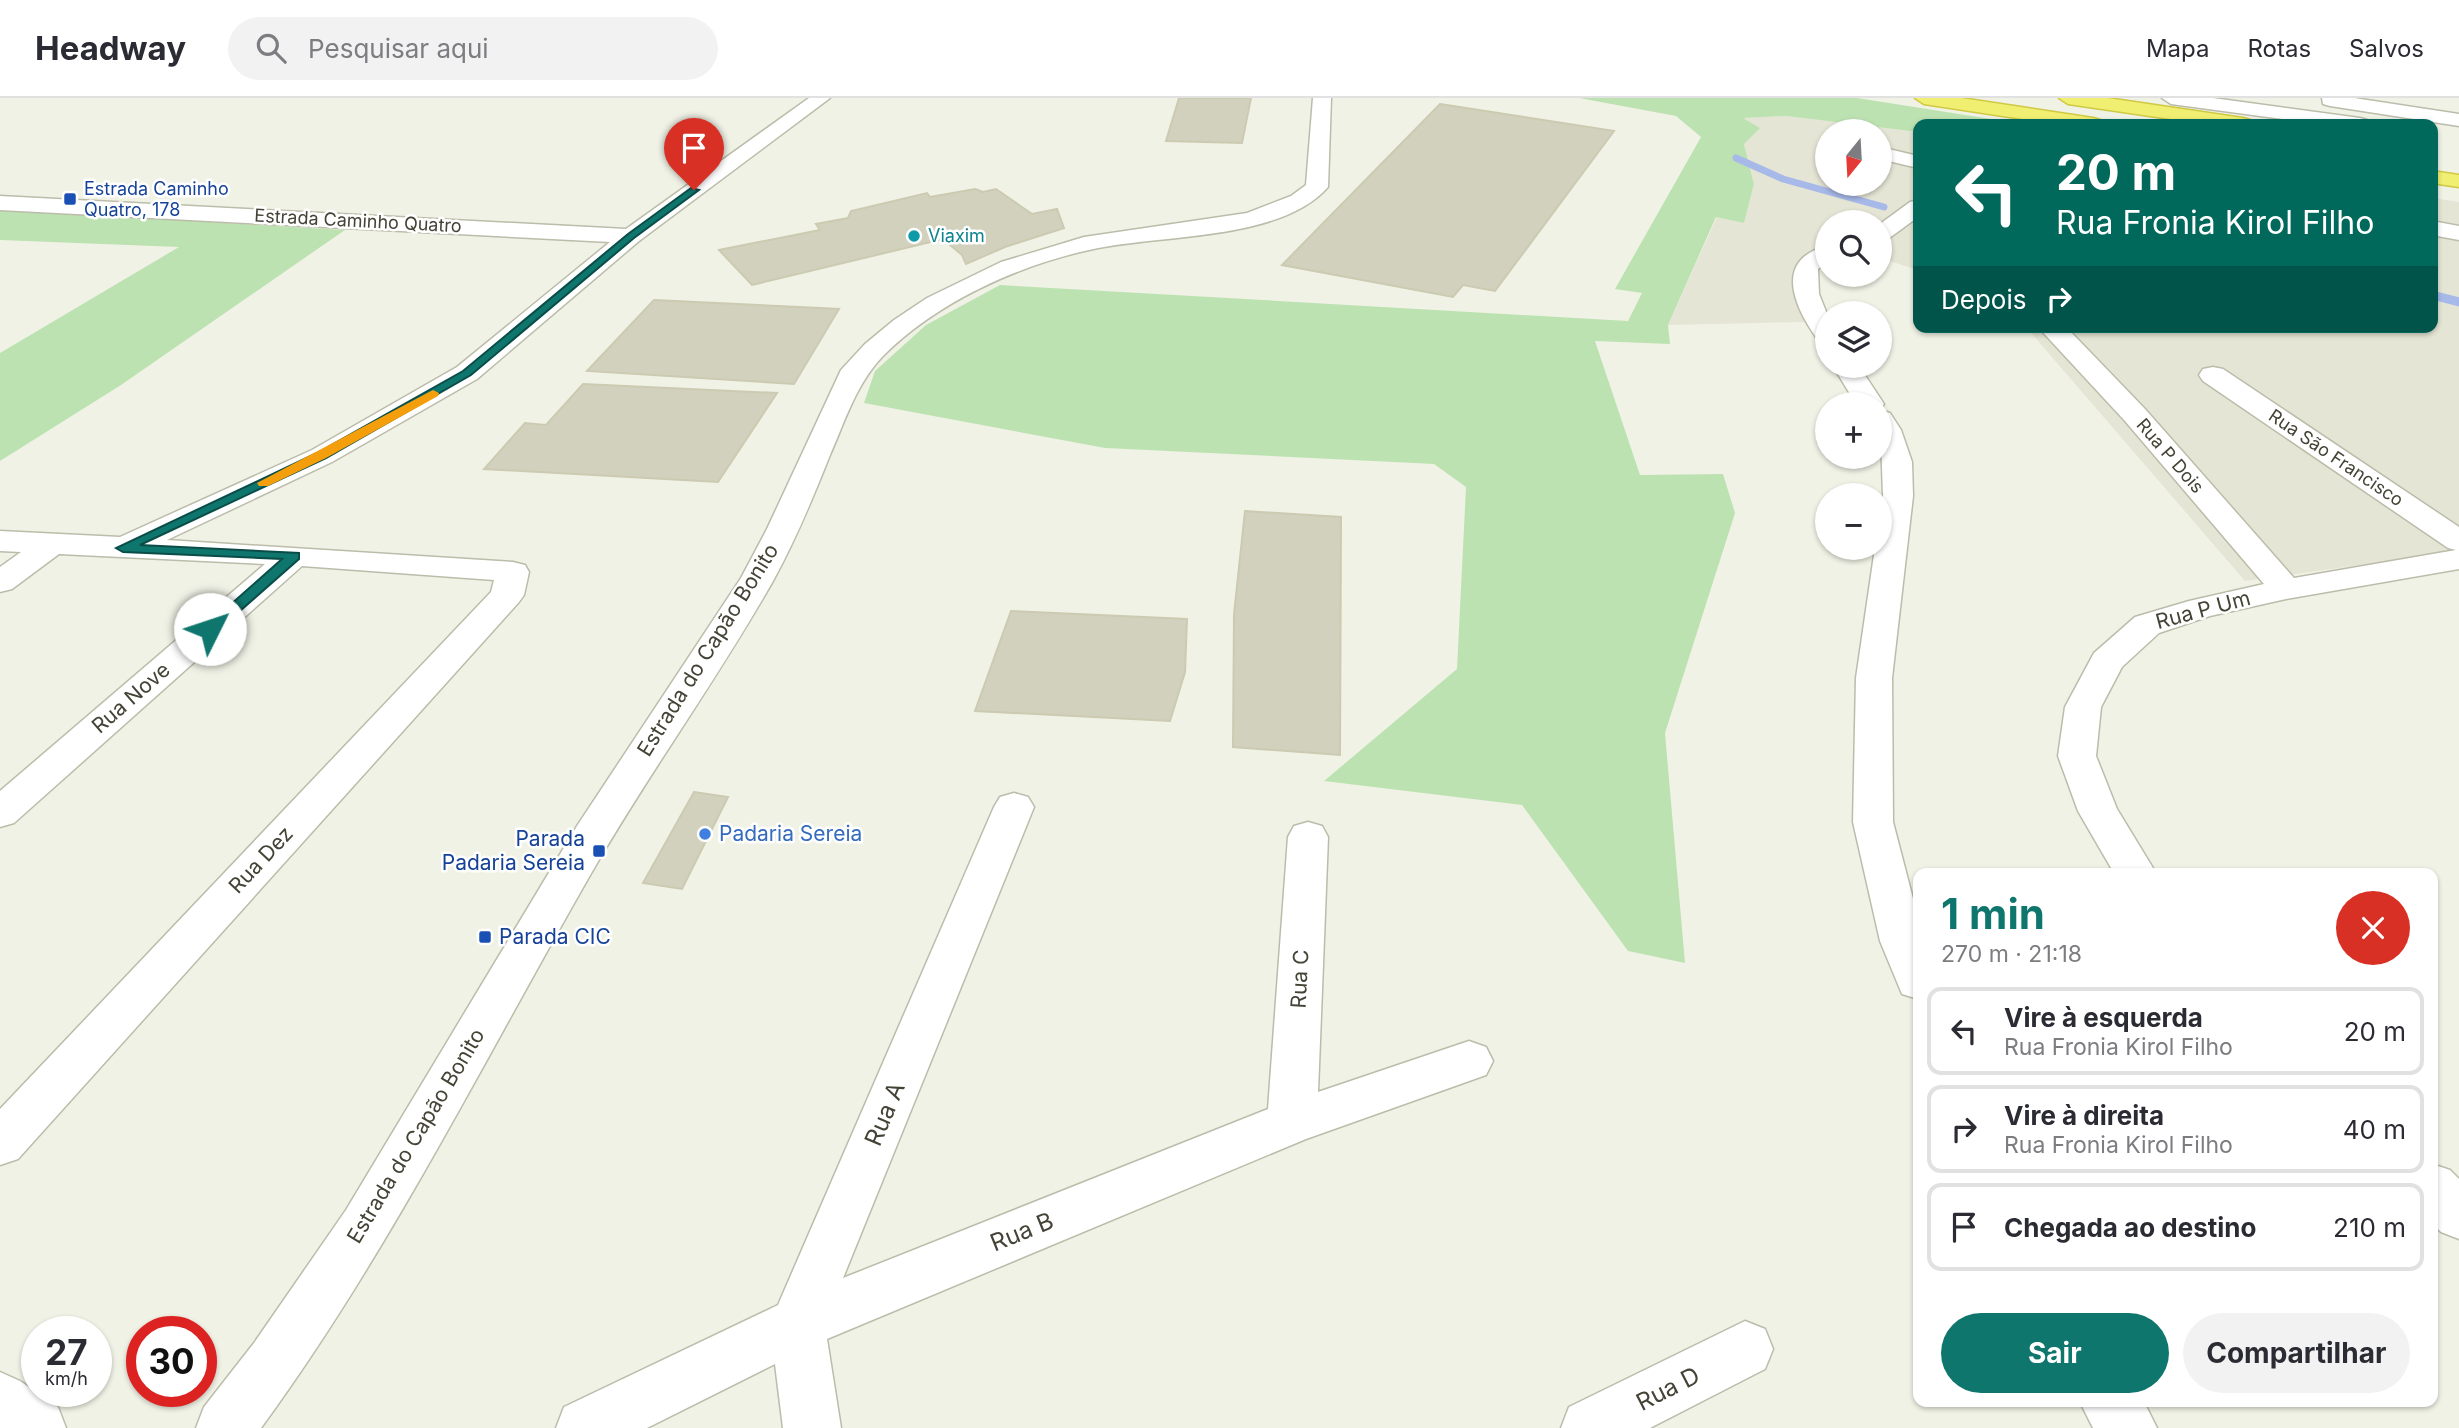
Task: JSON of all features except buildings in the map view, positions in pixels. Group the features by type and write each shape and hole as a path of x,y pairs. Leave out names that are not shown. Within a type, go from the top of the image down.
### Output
{"highway":[{"path":"2068,98 2209,119"},
{"path":"1916,99 2059,119"},
{"path":"2438,178 2459,181"}],"street":[{"path":"123,548 322,456 467,373 631,236 821,98"},
{"name":"Estrada do Capão Bonito","path":"225,1428 320,1297 420,1132 607,808 758,579 783,529 850,376 864,359 892,332 921,311 984,279 1059,250 1117,237 1251,219 1295,205 1317,187 1322,98"},
{"path":"2171,98 2324,119"},
{"path":"2311,98 2392,119"},
{"path":"2317,98 2459,120"},
{"path":"2438,133 2459,138"},
{"path":"1892,156 1913,161"},
{"name":"Estrada Caminho Quatro","path":"0,203 631,236"},
{"path":"1892,225 1913,211"},
{"path":"2438,229 2459,233"},
{"path":"1815,261 1807,266 1803,284 1815,313"},
{"name":"Rua P Dois","path":"2058,333 2134,415 2286,589"},
{"name":"Rua São Francisco","path":"2213,375 2459,541"},
{"path":"1892,446 1897,461 1898,496 1874,678 1873,822 1902,941 1913,968"},
{"path":"0,541 294,556"},
{"path":"0,582 52,544"},
{"name":"Rua Dez","path":"0,1143 507,595 513,572 294,556"},
{"name":"Rua Nove","path":"0,813 294,556"},
{"name":"Rua P Um","path":"2132,868 2098,811 2077,756 2083,707 2107,661 2147,625 2201,608 2286,589 2459,559"},
{"name":"Rua A","path":"797,1324 1014,807"},
{"name":"Rua C","path":"1292,1122 1308,836"},
{"name":"Rua B","path":"585,1428 797,1324 1292,1122 1469,1061"},
{"path":"2438,1193 2459,1215"},
{"path":"797,1324 812,1428"},
{"name":"Rua D","path":"1590,1428 1745,1349"},
{"path":"0,1401 37,1428"},
{"path":"2103,1407 2110,1428"},
{"path":"2113,1407 2128,1428"}],"shaded area":[{"path":"1786,116 1815,120 1815,196 1892,196 1892,129 1913,131 1913,268 1892,262 1892,210 1815,210 1815,256 1798,265 1806,322 1668,325 1717,217 1744,223 1754,184 1741,118"},
{"path":"2438,199 2459,202 2459,561 2447,553 2245,581 2031,333 2438,333"}],"green space":[{"path":"1579,98 1857,98 1991,119 1913,119 1913,131 1892,129 1892,119 1815,120 1786,116 1743,118 1760,128 1744,144 1754,184 1744,223 1716,217 1668,325 1670,344 1595,341 1640,475 1723,474 1735,513 1665,733 1685,963 1628,951 1522,805 1324,781 1457,669 1466,487 1434,464 1105,448 864,403 875,371 926,325 1000,285 1628,321 1642,293 1615,289 1701,137 1676,116"},
{"path":"0,210 345,230 121,385 0,461 0,353 179,247 0,240"}],"waterway":[{"path":"1736,158 1783,179 1884,207"},
{"path":"2438,297 2459,302"}],"slow traffic":[{"path":"263,483 322,456 433,393"}],"place":[{"name":"Estrada Caminho Quatro, 178","path":"70,199"},
{"name":"Viaxim","path":"914,236"},
{"name":"Padaria Sereia","path":"705,834"},
{"name":"Parada Padaria Sereia","path":"599,851"},
{"name":"Parada CIC","path":"485,937"}],"route":[{"path":"210,629 294,556 123,548 322,456 467,373 631,236 694,190"}]}
